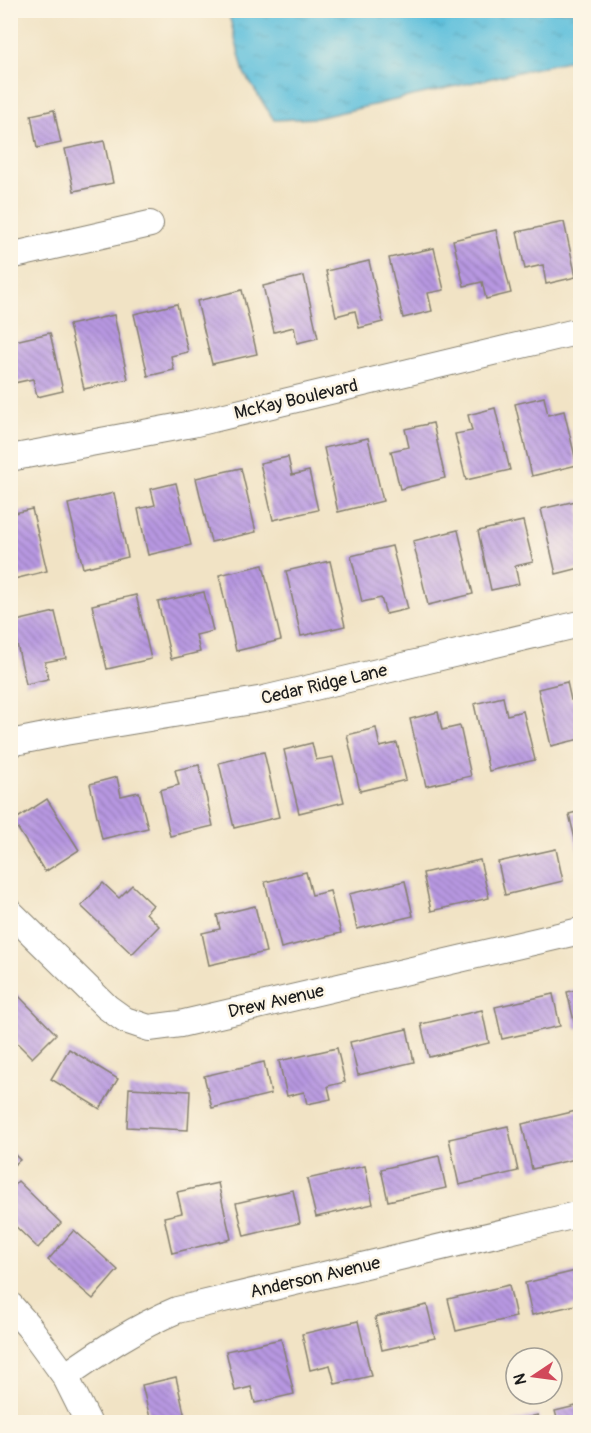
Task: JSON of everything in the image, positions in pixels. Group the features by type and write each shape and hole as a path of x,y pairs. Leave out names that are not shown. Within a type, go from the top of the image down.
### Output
{"street":[{"path":"10,256 150,224"},
{"name":"McKay Boulevard","path":"10,458 192,424 580,331"},
{"name":"Cedar Ridge Lane","path":"10,743 264,699 580,624"},
{"name":"Drew Avenue","path":"10,912 107,1007 125,1020 149,1028 191,1021 580,931"},
{"name":"Anderson Avenue","path":"65,1376 121,1338 177,1310 580,1214"},
{"path":"10,1305 65,1376 88,1422"}],"water":[{"path":"228,11 580,11 580,58 316,118 274,120 244,73"}],"building":[{"path":"54,110 61,143 37,148 31,115"},
{"path":"104,141 113,183 74,191 65,149"},
{"path":"564,222 576,277 546,284 543,265 525,269 517,232"},
{"path":"496,230 511,293 486,299 482,282 464,286 453,240"},
{"path":"434,248 444,290 428,293 432,311 403,318 389,258"},
{"path":"369,261 383,322 359,328 355,311 336,316 326,271"},
{"path":"304,276 318,338 297,343 294,327 274,332 263,286"},
{"path":"242,290 257,354 212,364 197,301"},
{"path":"177,304 188,352 171,356 174,370 148,376 134,314"},
{"path":"114,315 128,379 84,389 69,325"},
{"path":"50,333 63,391 37,397 33,379 14,383 10,366 10,342"},
{"path":"544,397 548,415 564,411 577,465 532,476 515,404"},
{"path":"495,408 510,470 466,480 455,434 472,431 468,415"},
{"path":"433,423 445,478 400,489 391,451 409,447 405,429"},
{"path":"368,438 383,501 338,512 324,448"},
{"path":"288,457 292,475 309,471 318,510 273,520 260,463"},
{"path":"241,468 256,532 211,542 196,478"},
{"path":"176,483 191,545 148,555 138,509 155,505 151,489"},
{"path":"114,493 128,557 83,568 68,504"},
{"path":"580,500 580,568 556,574 541,509"},
{"path":"32,509 47,571 10,580 10,514"},
{"path":"523,521 533,562 515,566 519,584 491,590 478,531"},
{"path":"458,530 473,594 428,605 413,541"},
{"path":"392,546 408,609 386,614 381,598 362,602 351,556"},
{"path":"330,561 345,626 301,636 286,571"},
{"path":"263,565 281,640 236,651 219,575"},
{"path":"204,592 213,631 196,635 200,652 171,659 158,602"},
{"path":"136,595 151,659 107,669 92,605"},
{"path":"55,612 66,658 45,662 48,679 26,684 12,622"},
{"path":"567,682 571,700 580,698 580,739 551,746 538,689"},
{"path":"503,697 507,715 523,711 535,760 489,771 474,704"},
{"path":"438,712 442,730 460,726 471,776 426,786 410,719"},
{"path":"376,728 380,747 397,743 406,780 360,791 347,735"},
{"path":"312,743 316,760 333,757 344,802 299,813 284,750"},
{"path":"264,752 279,817 234,828 219,763"},
{"path":"199,765 213,826 170,836 160,790 179,785 175,770"},
{"path":"117,777 121,796 139,792 148,828 102,839 90,784"},
{"path":"47,799 79,850 45,872 13,821"},
{"path":"580,811 580,860 569,814"},
{"path":"556,849 563,881 505,895 498,862"},
{"path":"480,860 489,898 431,911 423,873"},
{"path":"306,872 312,895 330,891 341,933 281,948 265,882"},
{"path":"405,881 413,916 357,929 349,894"},
{"path":"103,883 119,898 132,885 153,905 146,913 159,926 132,954 81,906"},
{"path":"255,906 266,952 209,965 202,933 220,929 217,915"},
{"path":"580,989 580,1028 576,1029 567,992"},
{"path":"14,991 56,1034 32,1058 10,1036 10,994"},
{"path":"553,994 560,1026 502,1039 495,1007"},
{"path":"482,1010 489,1043 429,1057 421,1024"},
{"path":"407,1029 414,1062 358,1075 350,1042"},
{"path":"337,1048 345,1082 328,1086 331,1099 307,1104 304,1092 287,1096 279,1061"},
{"path":"69,1049 118,1079 100,1109 51,1079"},
{"path":"264,1062 271,1094 212,1108 204,1076"},
{"path":"129,1088 190,1091 188,1130 127,1127"},
{"path":"580,1110 580,1158 532,1169 522,1124"},
{"path":"508,1126 518,1171 459,1185 449,1139"},
{"path":"10,1150 20,1160 10,1168"},
{"path":"439,1156 446,1188 388,1201 381,1169"},
{"path":"365,1166 373,1204 316,1217 307,1179"},
{"path":"18,1181 61,1223 38,1248 10,1221 10,1189"},
{"path":"218,1183 231,1239 172,1253 164,1217 182,1213 177,1192"},
{"path":"293,1190 300,1223 244,1236 236,1203"},
{"path":"74,1230 118,1270 93,1299 48,1260"},
{"path":"580,1270 580,1304 532,1315 525,1283"},
{"path":"509,1285 516,1317 456,1331 448,1299"},
{"path":"427,1305 435,1338 382,1350 375,1317"},
{"path":"358,1321 371,1376 335,1384 330,1365 310,1370 302,1334"},
{"path":"281,1339 294,1394 255,1403 251,1387 235,1391 226,1351"},
{"path":"176,1377 186,1422 151,1422 142,1385"},
{"path":"580,1405 580,1422 558,1422 555,1411"},
{"path":"538,1415 540,1422 510,1422"},
{"path":"439,1418 440,1422 426,1422"}]}
